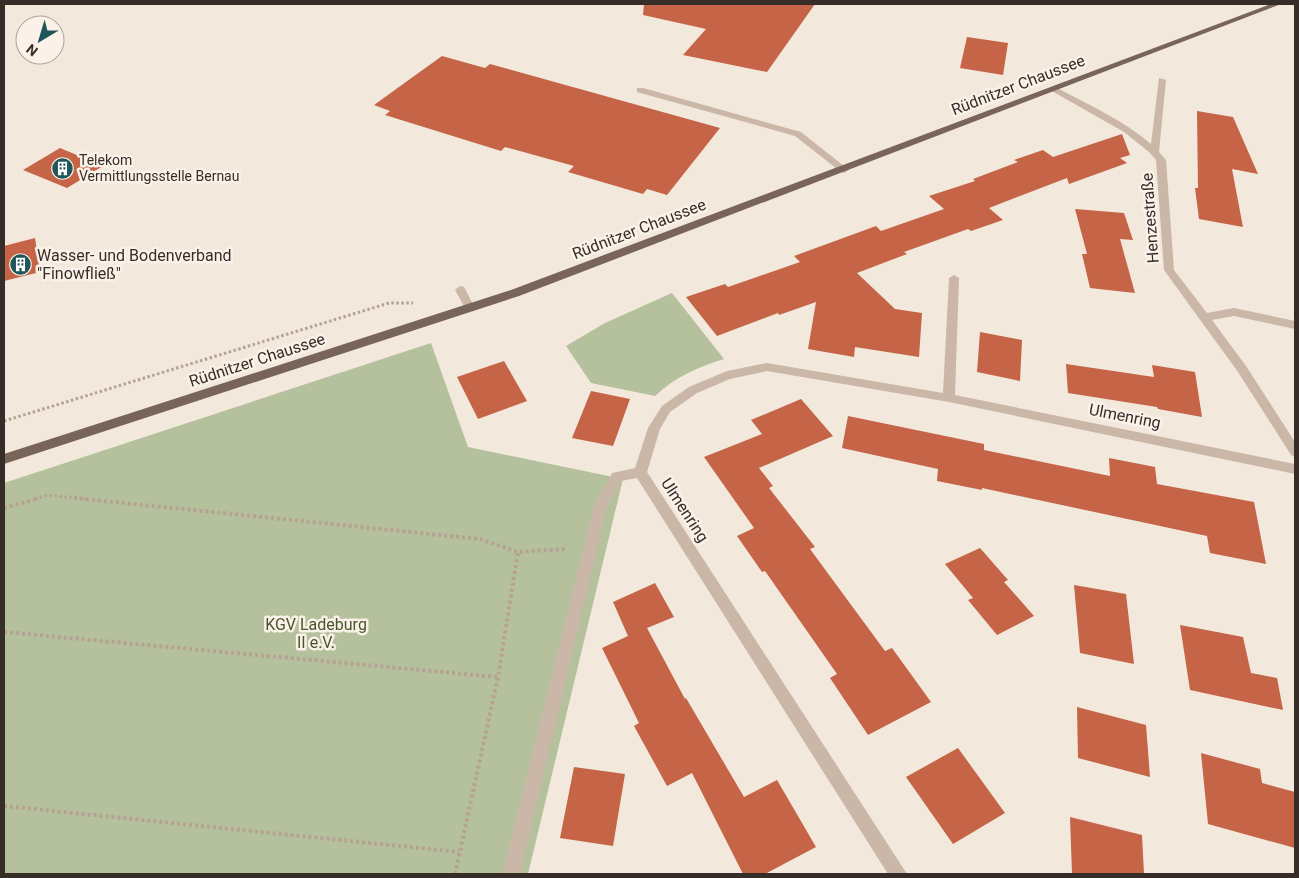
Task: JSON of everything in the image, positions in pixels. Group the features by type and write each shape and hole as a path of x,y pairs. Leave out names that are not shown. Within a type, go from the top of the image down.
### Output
{"main road":[{"name":"Rüdnitzer Chaussee","path":"4,459 515,294 1277,4"}],"street":[{"path":"1155,151 1162,80"},
{"path":"640,90 798,134 844,170"},
{"name":"Henzestraße","path":"1054,90 1144,142 1155,151 1161,160 1169,270 1242,369 1295,452"},
{"path":"949,398 954,278"},
{"path":"460,290 470,308"},
{"path":"1205,317 1234,312 1295,325"},
{"name":"Ulmenring","path":"898,874 640,472 654,428 666,409 693,390 727,375 767,367 949,398 1295,469"},
{"path":"511,874 592,549 601,505 616,477 640,472"}],"path":[{"path":"4,421 389,302 415,303"},
{"path":"4,508 48,495 480,539 518,552 592,549"},
{"path":"454,874 498,677 518,552"},
{"path":"4,632 498,677"},
{"path":"4,806 459,852"}],"green space":[{"path":"672,293 724,359 687,373 655,396 591,383 566,346 605,323"},
{"name":"KGV Ladeburg II e.V.","path":"431,343 468,447 623,479 528,874 4,874 4,483"}],"building":[{"path":"644,4 815,4 767,72 683,55 706,29 643,15"},
{"path":"967,37 1008,43 1003,75 960,68"},
{"path":"442,56 485,68 490,64 720,128 667,195 647,189 643,194 568,172 574,166 505,147 501,151 385,115 390,111 374,105"},
{"path":"1197,111 1233,117 1258,174 1232,169 1243,227 1199,219 1195,188 1198,188"},
{"path":"1122,134 1130,155 1120,158 1127,163 1069,184 1067,178 989,208 1003,220 971,231 968,229 904,252 907,254 857,273 895,309 922,313 919,357 855,347 854,357 808,349 816,302 779,315 778,313 717,336 686,297 725,284 728,287 800,262 794,256 876,226 881,231 944,209 929,196 975,181 973,179 1018,162 1014,160 1043,150 1053,157"},
{"name":"Telekom Vermittlungsstelle Bernau","path":"60,148 103,166 67,188 23,170"},
{"path":"1075,209 1124,213 1133,240 1120,239 1135,293 1090,288 1082,254 1087,254"},
{"name":"Wasser- und Bodenverband \"Finowfließ\"","path":"35,238 40,272 4,281 4,246"},
{"path":"980,332 1022,340 1020,381 977,372"},
{"path":"504,361 527,401 478,419 457,377"},
{"path":"1066,364 1154,377 1152,365 1195,372 1202,417 1158,409 1157,407 1068,393"},
{"path":"591,391 630,399 613,446 572,438"},
{"path":"801,399 833,436 759,468 773,486 769,488 815,547 810,549 885,651 892,648 931,702 868,735 830,678 837,674 765,571 762,572 737,536 754,528 704,457 762,434 751,420"},
{"path":"848,416 984,444 984,450 1110,476 1109,458 1155,467 1157,484 1254,502 1266,564 1210,553 1207,536 982,488 982,490 937,481 938,469 842,448"},
{"path":"980,548 1008,580 1004,582 1034,616 997,635 968,600 973,598 945,564"},
{"path":"655,583 674,617 647,628 685,699 744,797 777,780 816,847 765,874 743,874 692,773 667,786 634,726 639,723 602,648 628,636 613,602"},
{"path":"1074,585 1126,594 1134,664 1080,653"},
{"path":"1180,625 1243,637 1251,673 1277,678 1283,710 1190,690"},
{"path":"1077,707 1146,725 1150,777 1078,758"},
{"path":"958,748 1005,813 953,844 906,777"},
{"path":"1201,753 1260,769 1262,783 1295,792 1295,848 1208,824"},
{"path":"574,767 625,774 613,846 560,838"},
{"path":"1070,817 1142,835 1144,874 1072,874"}],"place":[{"name":"Telekom Vermittlungsstelle Bernau","path":"63,168"},
{"name":"Wasser- und Bodenverband \"Finowfließ\"","path":"21,264"}]}
